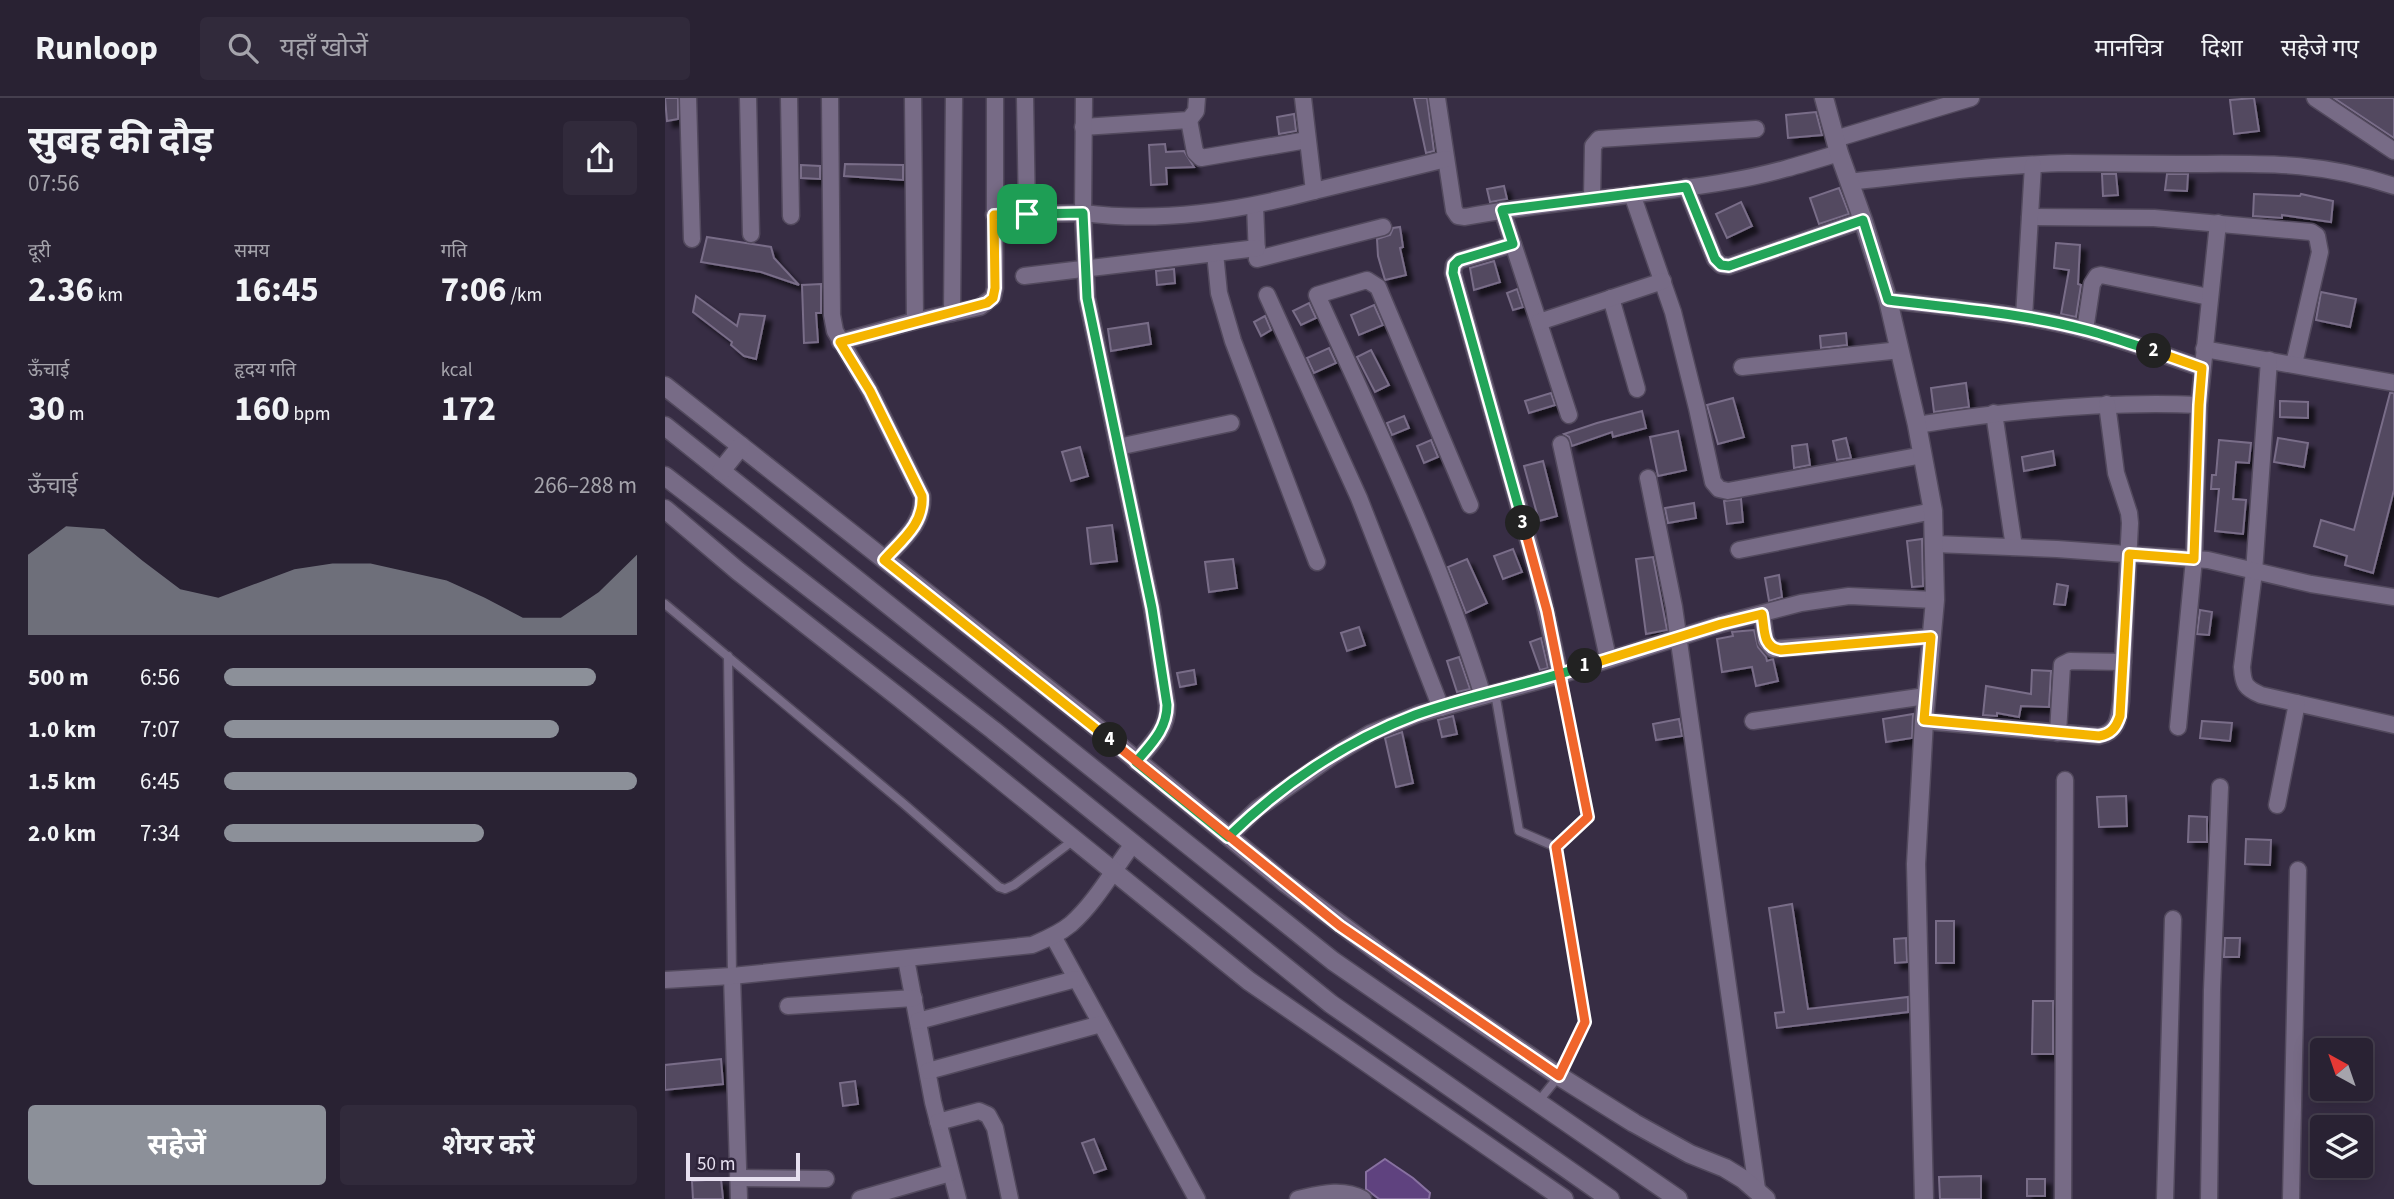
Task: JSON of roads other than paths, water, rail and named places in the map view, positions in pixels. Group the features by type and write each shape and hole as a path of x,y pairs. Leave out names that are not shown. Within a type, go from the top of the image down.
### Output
{"street":[{"path":"688,98 692,239"},
{"path":"748,98 751,234"},
{"path":"789,98 791,216"},
{"path":"830,98 832,315 835,331 886,421 922,496 923,511 884,560"},
{"path":"913,98 915,321"},
{"path":"952,313 954,98"},
{"path":"840,342 915,321 980,307 993,298 995,98"},
{"path":"1025,98 1027,214"},
{"path":"1084,98 1084,269 1091,325 1152,608 1167,705 1167,717 1162,730 1136,762"},
{"path":"1083,127 1189,120 1196,111 1197,98"},
{"path":"1303,98 1314,191"},
{"path":"1437,98 1454,210 1458,216 1465,218 1502,210 1686,187 1769,173 1971,98"},
{"path":"1824,98 1837,146 1888,300 1917,425 1933,511 1935,600 1924,720 1916,864 1924,1199"},
{"path":"2315,98 2394,151"},
{"path":"1189,120 1195,152 1201,158 1307,140"},
{"path":"1592,198 1593,146 1599,139 1756,129"},
{"path":"994,215 1083,213 1119,218 1219,212 1446,159"},
{"path":"1849,182 1955,170 2033,165 2267,163 2319,167 2394,186"},
{"path":"2024,317 2033,165"},
{"path":"1686,187 1715,259 1721,265 1729,266 1863,220"},
{"path":"1632,194 1663,281 1686,361 1713,482 1719,489 1728,491 1923,455"},
{"path":"1255,205 1257,257"},
{"path":"1502,210 1569,415"},
{"path":"2030,217 2099,216 2311,232 2317,236 2320,252 2294,363"},
{"path":"2178,727 2194,559 2199,405 2218,223"},
{"path":"1024,276 1215,253 1257,257 1383,227"},
{"path":"1513,244 1459,260 1454,265 1453,273 1538,575 1559,675"},
{"path":"1215,253 1219,293 1233,341 1317,562"},
{"path":"2085,330 2092,284 2097,276 2209,297"},
{"path":"1470,505 1378,287 1367,280 1317,295 1489,694"},
{"path":"1539,322 1663,281"},
{"path":"1267,295 1359,498 1441,708"},
{"path":"1611,298 1637,389"},
{"path":"1888,300 2024,317 2085,330 2202,368"},
{"path":"2204,349 2394,383"},
{"path":"1742,367 1900,350"},
{"path":"2269,360 2255,572 2242,667 2243,681 2247,689 2261,695 2394,725"},
{"path":"665,386 1090,722 1340,926 1559,1076 1655,1136 1725,1168 1761,1194"},
{"path":"1917,425 1994,413 2107,404 2199,405"},
{"path":"1924,720 2099,736 2113,730 2120,716 2129,513 2116,473 2107,404"},
{"path":"1994,413 2014,547"},
{"path":"1118,447 1231,423"},
{"path":"665,426 1333,961 1678,1199"},
{"path":"1561,444 1608,658"},
{"path":"721,471 740,446"},
{"path":"665,475 993,730 1331,1004 1610,1199"},
{"path":"1648,478 1674,607 1761,1194"},
{"path":"665,509 738,571 1249,981 1564,1199"},
{"path":"1739,550 1933,511"},
{"path":"1935,544 2208,560 2311,584 2394,597"},
{"path":"1228,837 1257,809 1334,755 1371,733 1417,714 1801,603 1849,596 1935,600"},
{"path":"1762,614 1766,641 1773,649 1931,637"},
{"path":"2058,733 2062,665 2070,661 2123,663"},
{"path":"1753,721 1926,696"},
{"path":"2277,805 2297,703"},
{"path":"2063,1199 2065,780"},
{"path":"2209,1199 2212,990 2220,787"},
{"path":"665,980 732,976 1032,945 1053,936 1083,912 1133,844"},
{"path":"2291,1199 2298,870"},
{"path":"2165,1199 2173,919"},
{"path":"1053,936 1197,1199"},
{"path":"907,958 927,1071 958,1199"},
{"path":"732,976 739,1199"},
{"path":"918,1021 1076,979"},
{"path":"788,1006 914,998"},
{"path":"927,1071 1101,1024"},
{"path":"938,1122 979,1111 988,1115 995,1128 1010,1199"},
{"path":"860,1199 950,1173"},
{"path":"739,1178 826,1179"},
{"path":"1298,1199 1346,1192 1363,1199"}],"lane":[{"path":"665,604 999,887 1005,889 1014,885 1075,839"},
{"path":"728,656 732,976"},
{"path":"1556,847 1588,817 1559,675"},
{"path":"1489,694 1519,831 1556,847"},
{"path":"1538,1102 1559,1076 1585,1022 1556,847"}]}
